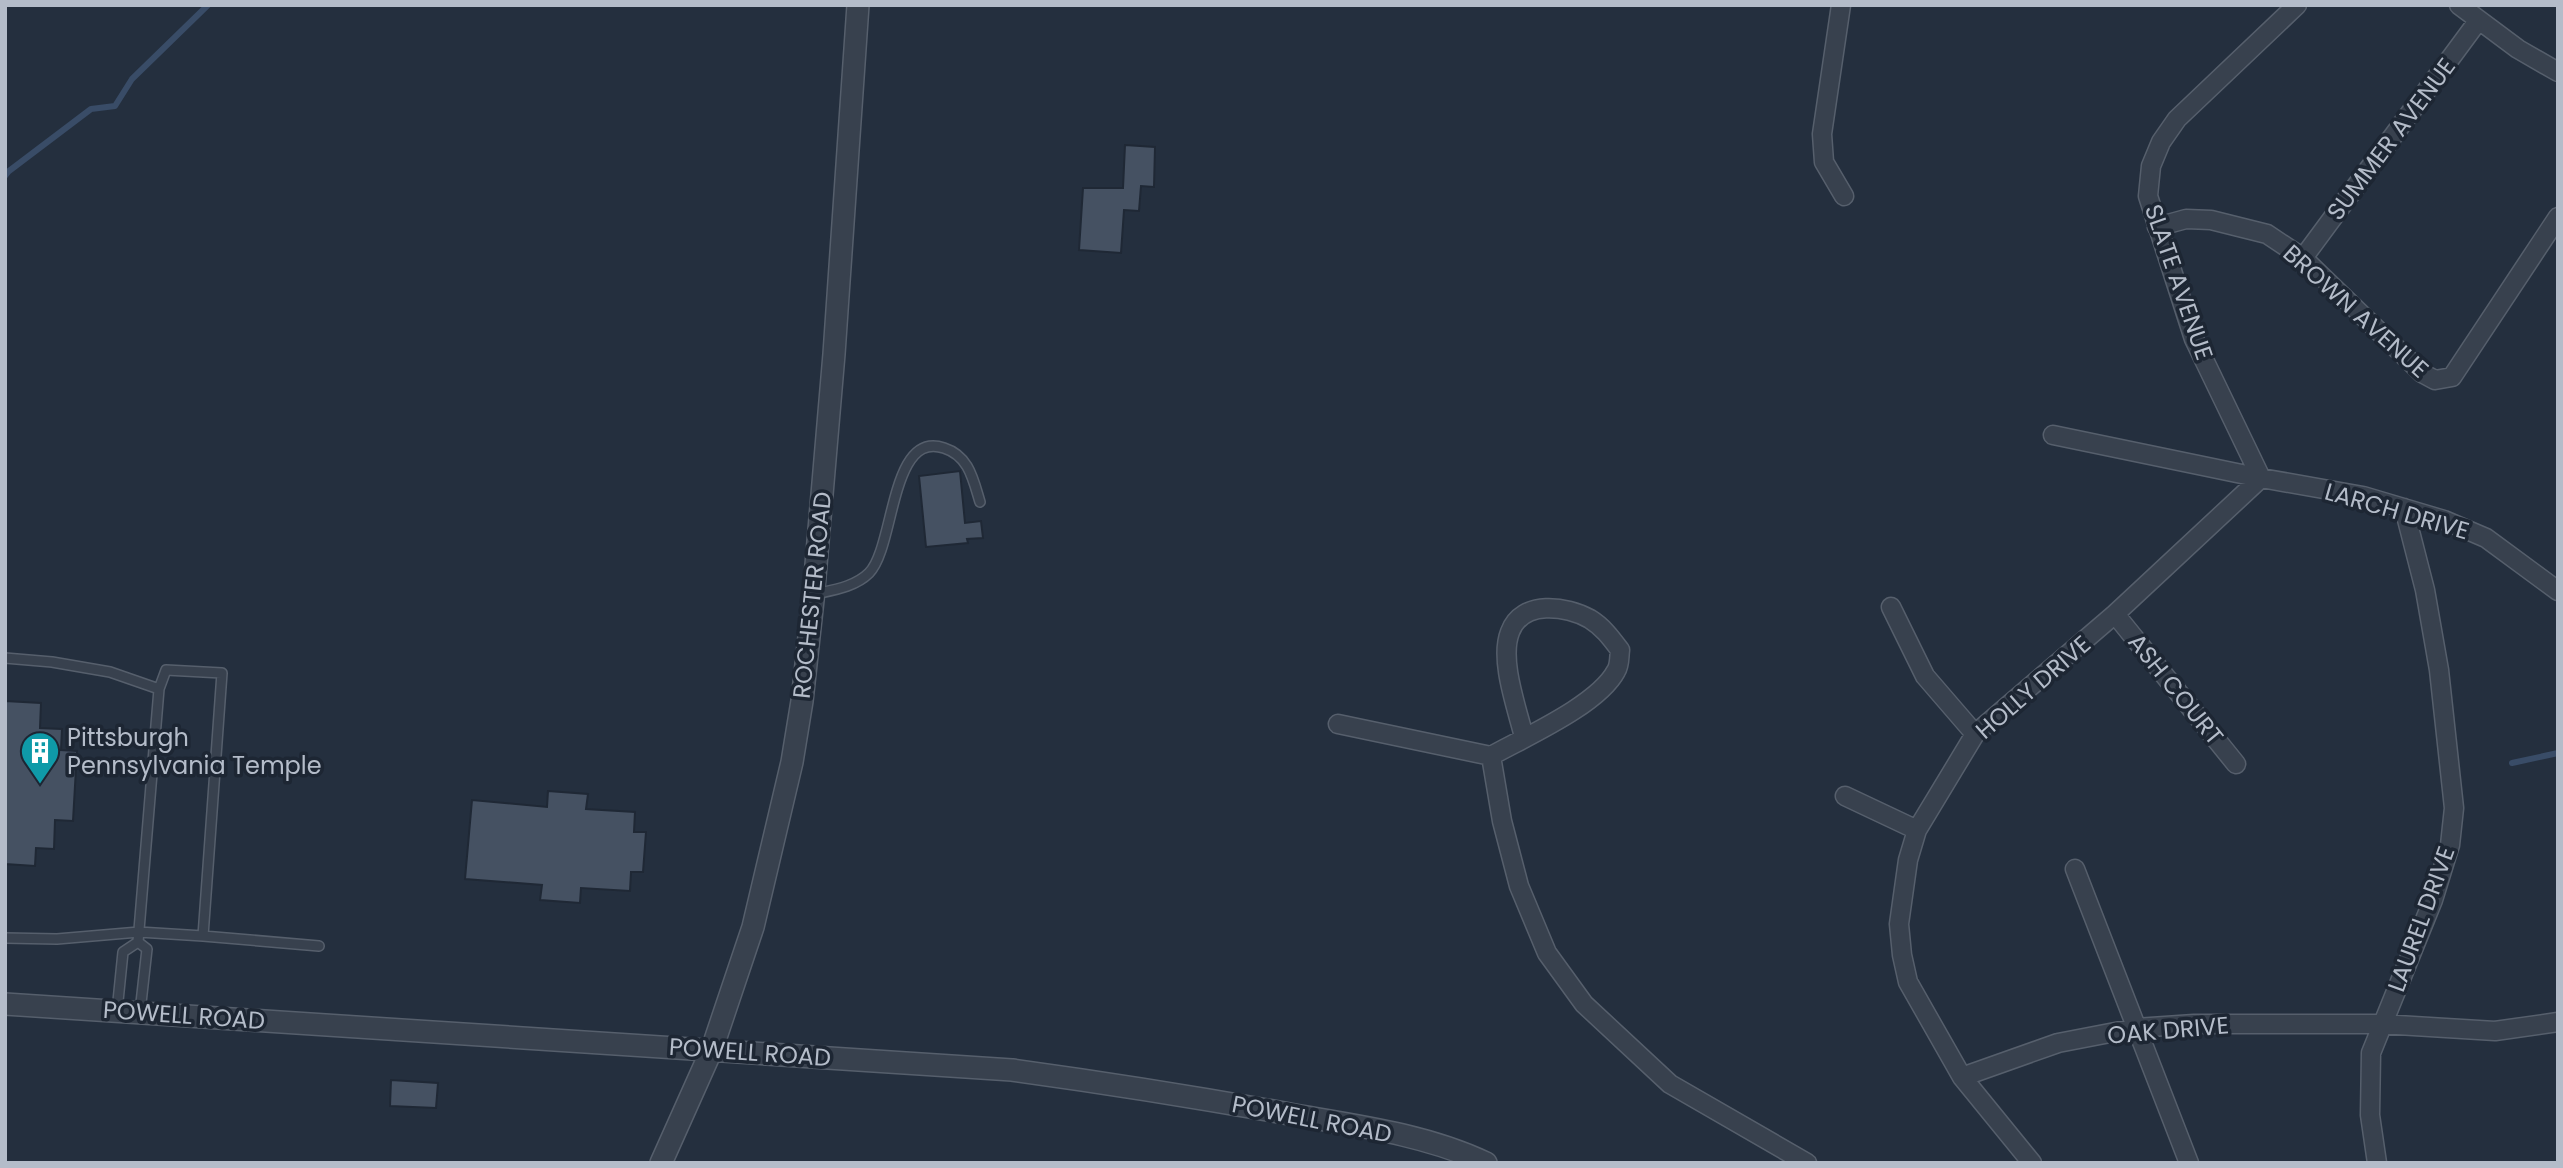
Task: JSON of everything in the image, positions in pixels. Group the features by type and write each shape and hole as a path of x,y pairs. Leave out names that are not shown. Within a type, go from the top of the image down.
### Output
{"street":[{"name":"ROCHESTER ROAD","path":"661,1163 712,1049 752,927 788,783 802,701 834,354 858,5"},
{"path":"1841,5 1822,134 1824,162 1844,197"},
{"name":"SLATE AVENUE","path":"2261,478 2194,339 2148,195 2151,166 2161,142 2177,119 2297,5"},
{"path":"2459,5 2518,49 2558,72"},
{"name":"SUMMER AVENUE","path":"2303,258 2478,21"},
{"name":"BROWN AVENUE","path":"2157,226 2186,219 2238,225 2267,234 2303,258 2422,373 2435,380 2452,377 2558,217"},
{"name":"LARCH DRIVE","path":"2053,435 2363,496 2444,520 2486,538 2558,591"},
{"name":"HOLLY DRIVE","path":"2032,1163 1962,1077 1908,982 1899,925 1908,860 1917,830 1975,734 2115,614 2261,478"},
{"name":"LAUREL DRIVE","path":"2377,1163 2370,1115 2371,1052 2433,900 2451,845 2454,808 2439,670 2425,590 2404,508"},
{"path":"1891,607 1925,676 1975,734"},
{"path":"1338,724 1491,756 1524,737 1589,699 1606,686 1618,668 1620,650 1608,633 1591,620 1574,612 1540,608 1516,621 1506,650 1524,737"},
{"name":"ASH COURT","path":"2115,614 2236,764"},
{"path":"1491,756 1502,821 1519,886 1547,953 1584,1004 1670,1084 1807,1163"},
{"path":"1845,796 1917,830"},
{"path":"2075,869 2189,1163"},
{"name":"POWELL ROAD","path":"5,1004 1012,1070 1143,1087 1388,1132 1472,1156 1486,1163"},
{"name":"OAK DRIVE","path":"1962,1077 2058,1043 2136,1028 2194,1024 2381,1024 2494,1031 2558,1022"}],"lane":[{"path":"813,594 851,586 869,573 880,556 906,463 918,452 937,445 955,451 969,467 980,502"},
{"path":"5,659 52,662 110,672 159,689"},
{"path":"140,1012 147,949 139,937 159,689 166,670 222,673 204,936"},
{"path":"5,938 204,936 319,946"},
{"path":"117,1011 123,952 139,937"}],"building":[{"path":"1125,145 1155,147 1154,187 1141,186 1139,211 1124,210 1121,253 1079,250 1083,188 1123,188"},
{"path":"960,471 965,523 981,521 983,538 967,539 968,543 926,547 919,476"},
{"name":"Pittsburgh Pennsylvania Temple","path":"5,701 41,703 40,728 62,729 61,750 77,751 73,821 55,820 54,849 36,848 35,866 5,864"},
{"path":"548,791 588,794 586,809 635,812 634,832 646,832 643,872 631,872 630,891 581,888 580,903 540,900 542,885 465,879 472,800 547,807"},
{"path":"391,1080 438,1083 436,1108 390,1106"}],"waterway":[{"path":"5,176 91,109 115,106 132,79 208,5"},
{"path":"2512,763 2558,753"}],"place":[{"name":"Pittsburgh Pennsylvania Temple","path":"40,785"}]}
